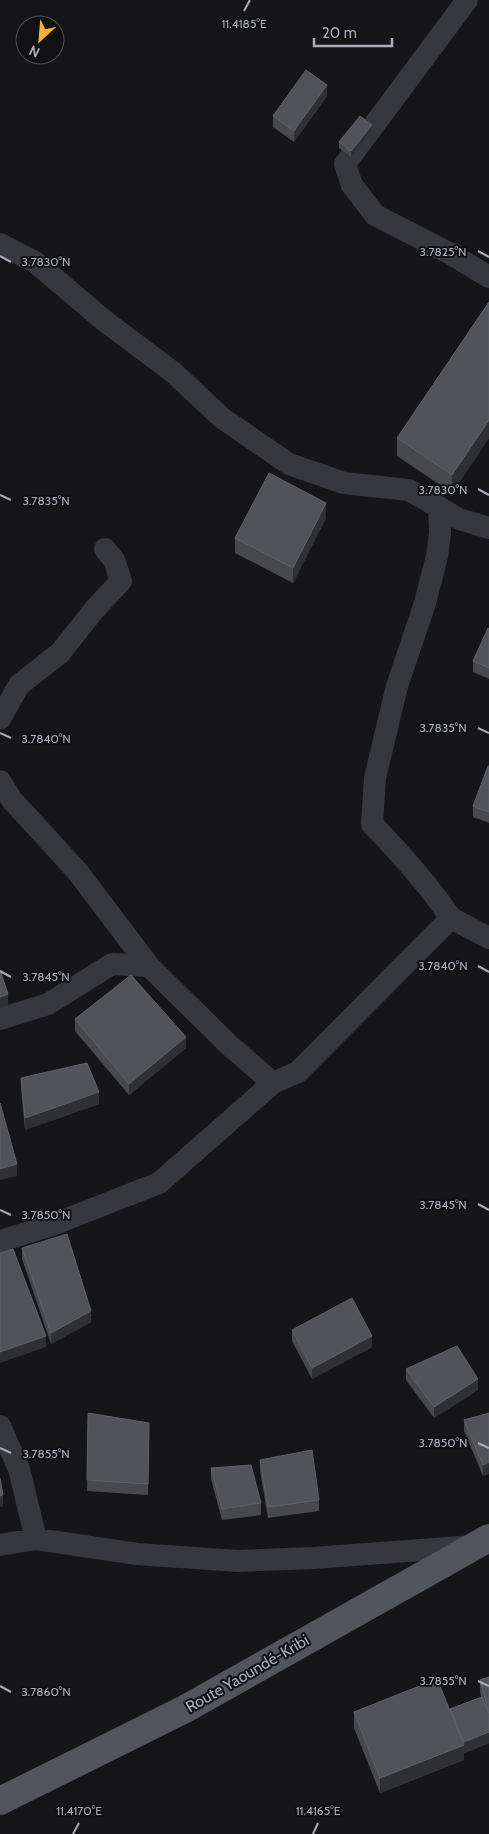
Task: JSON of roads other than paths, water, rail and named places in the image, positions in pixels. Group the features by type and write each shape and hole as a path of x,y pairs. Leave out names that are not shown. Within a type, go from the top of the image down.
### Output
{"main road":[{"name":"Route Yaoundé-Kribi","path":"0,1801 185,1709 483,1541"}],"street":[{"path":"467,0 345,164 352,185 375,215 451,254 489,277"},
{"path":"0,244 36,262 106,322 174,373 222,418 290,464 344,483 409,490 459,519 489,528"},
{"path":"439,507 440,533 437,556 425,603 398,686 375,778 372,824 400,853 452,918 489,938"},
{"path":"0,719 19,685 60,653 94,610 121,581 114,560 105,550"},
{"path":"0,781 12,800 77,871 149,966 229,1045 273,1083"},
{"path":"0,1241 52,1225 160,1182 273,1083 298,1072 452,918"},
{"path":"0,1019 48,1004 112,964 149,966"},
{"path":"0,1426 19,1469 36,1539"},
{"path":"0,1545 36,1539 138,1554 238,1561 313,1558 483,1541"}]}
